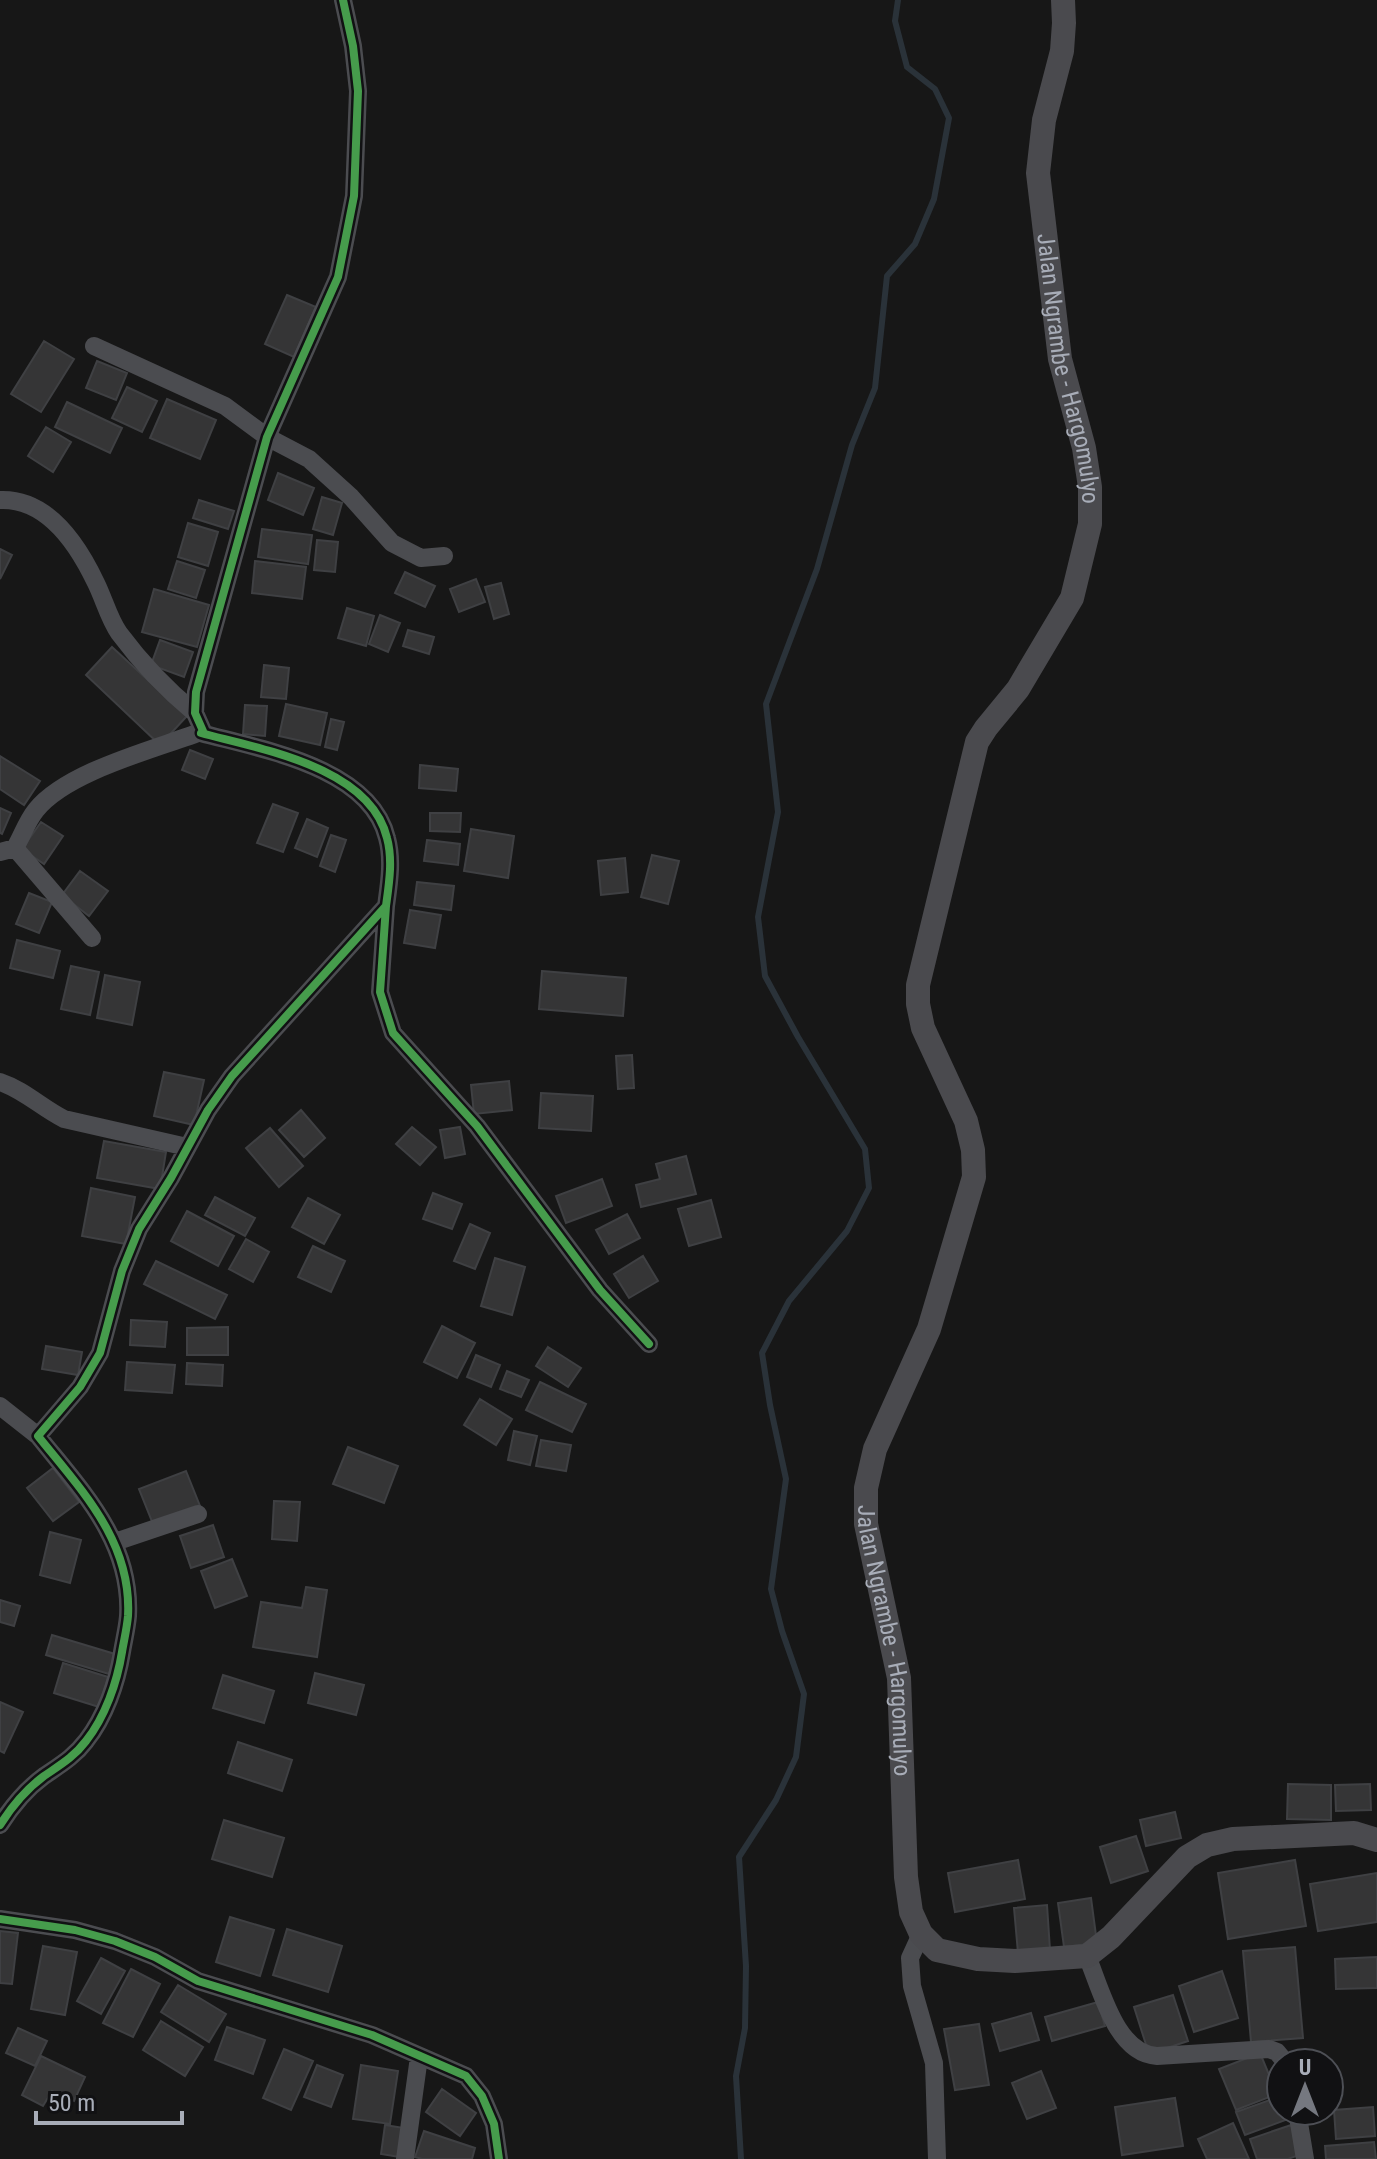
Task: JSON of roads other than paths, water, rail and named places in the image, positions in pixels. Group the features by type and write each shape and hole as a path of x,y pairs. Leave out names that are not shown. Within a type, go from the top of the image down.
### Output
{"main road":[{"name":"Jalan Ngrambe - Hargomulyo","path":"921,1934 911,1912 906,1877 899,1678 866,1524 866,1488 875,1449 929,1329 974,1177 973,1150 966,1121 923,1028 918,985 977,742 1018,689 1072,598 1090,524 1086,461 1060,359 1038,173 1044,120 1062,51 1063,0"},
{"path":"921,1934 937,1950 978,1959 1040,1961 1087,1956 1111,1937 1187,1857 1207,1845 1233,1839 1354,1833 1376,1839"}],"street":[{"path":"195,713 196,692 267,437 338,277 354,196 358,91 343,0"},
{"path":"94,346 225,406 267,437 309,459 351,497 392,543 421,558 444,556"},
{"path":"0,500 9,499 29,505 49,516 78,549 117,631 160,684 195,713 203,731 201,733 296,758 329,772 359,793 376,812 387,837 390,870 380,992 393,1033 477,1126 600,1290 649,1344"},
{"path":"92,938 7,850 35,810 57,789 82,775 203,731"},
{"path":"38,1436 80,1387 100,1353 122,1271 139,1229 208,1110 232,1076 386,906"},
{"path":"0,1082 14,1087 64,1119 187,1147"},
{"path":"0,1406 38,1436 99,1512 124,1568 128,1615 119,1665 104,1713 70,1760 43,1777 14,1802 0,1825"},
{"path":"115,1542 198,1514"},
{"path":"0,1919 75,1930 115,1941 155,1957 198,1981 372,2035 466,2076 482,2096 494,2124 499,2159"},
{"path":"921,1934 910,1958 912,1986 934,2063 937,2159"},
{"path":"1087,1956 1119,2031 1139,2053 1157,2056 1265,2049"},
{"path":"405,2159 419,2057"},
{"path":"1300,2127 1305,2159"}],"waterway":[{"path":"741,2159 736,2076 745,2028 746,1966 739,1857 776,1800 796,1757 804,1694 771,1589 786,1479 762,1353 789,1301 847,1231 869,1188 865,1149 765,976 758,917 778,812 766,704 817,569 852,445 875,388 887,276 915,244 934,199 949,118 935,89 907,67 895,21 898,0"}]}
